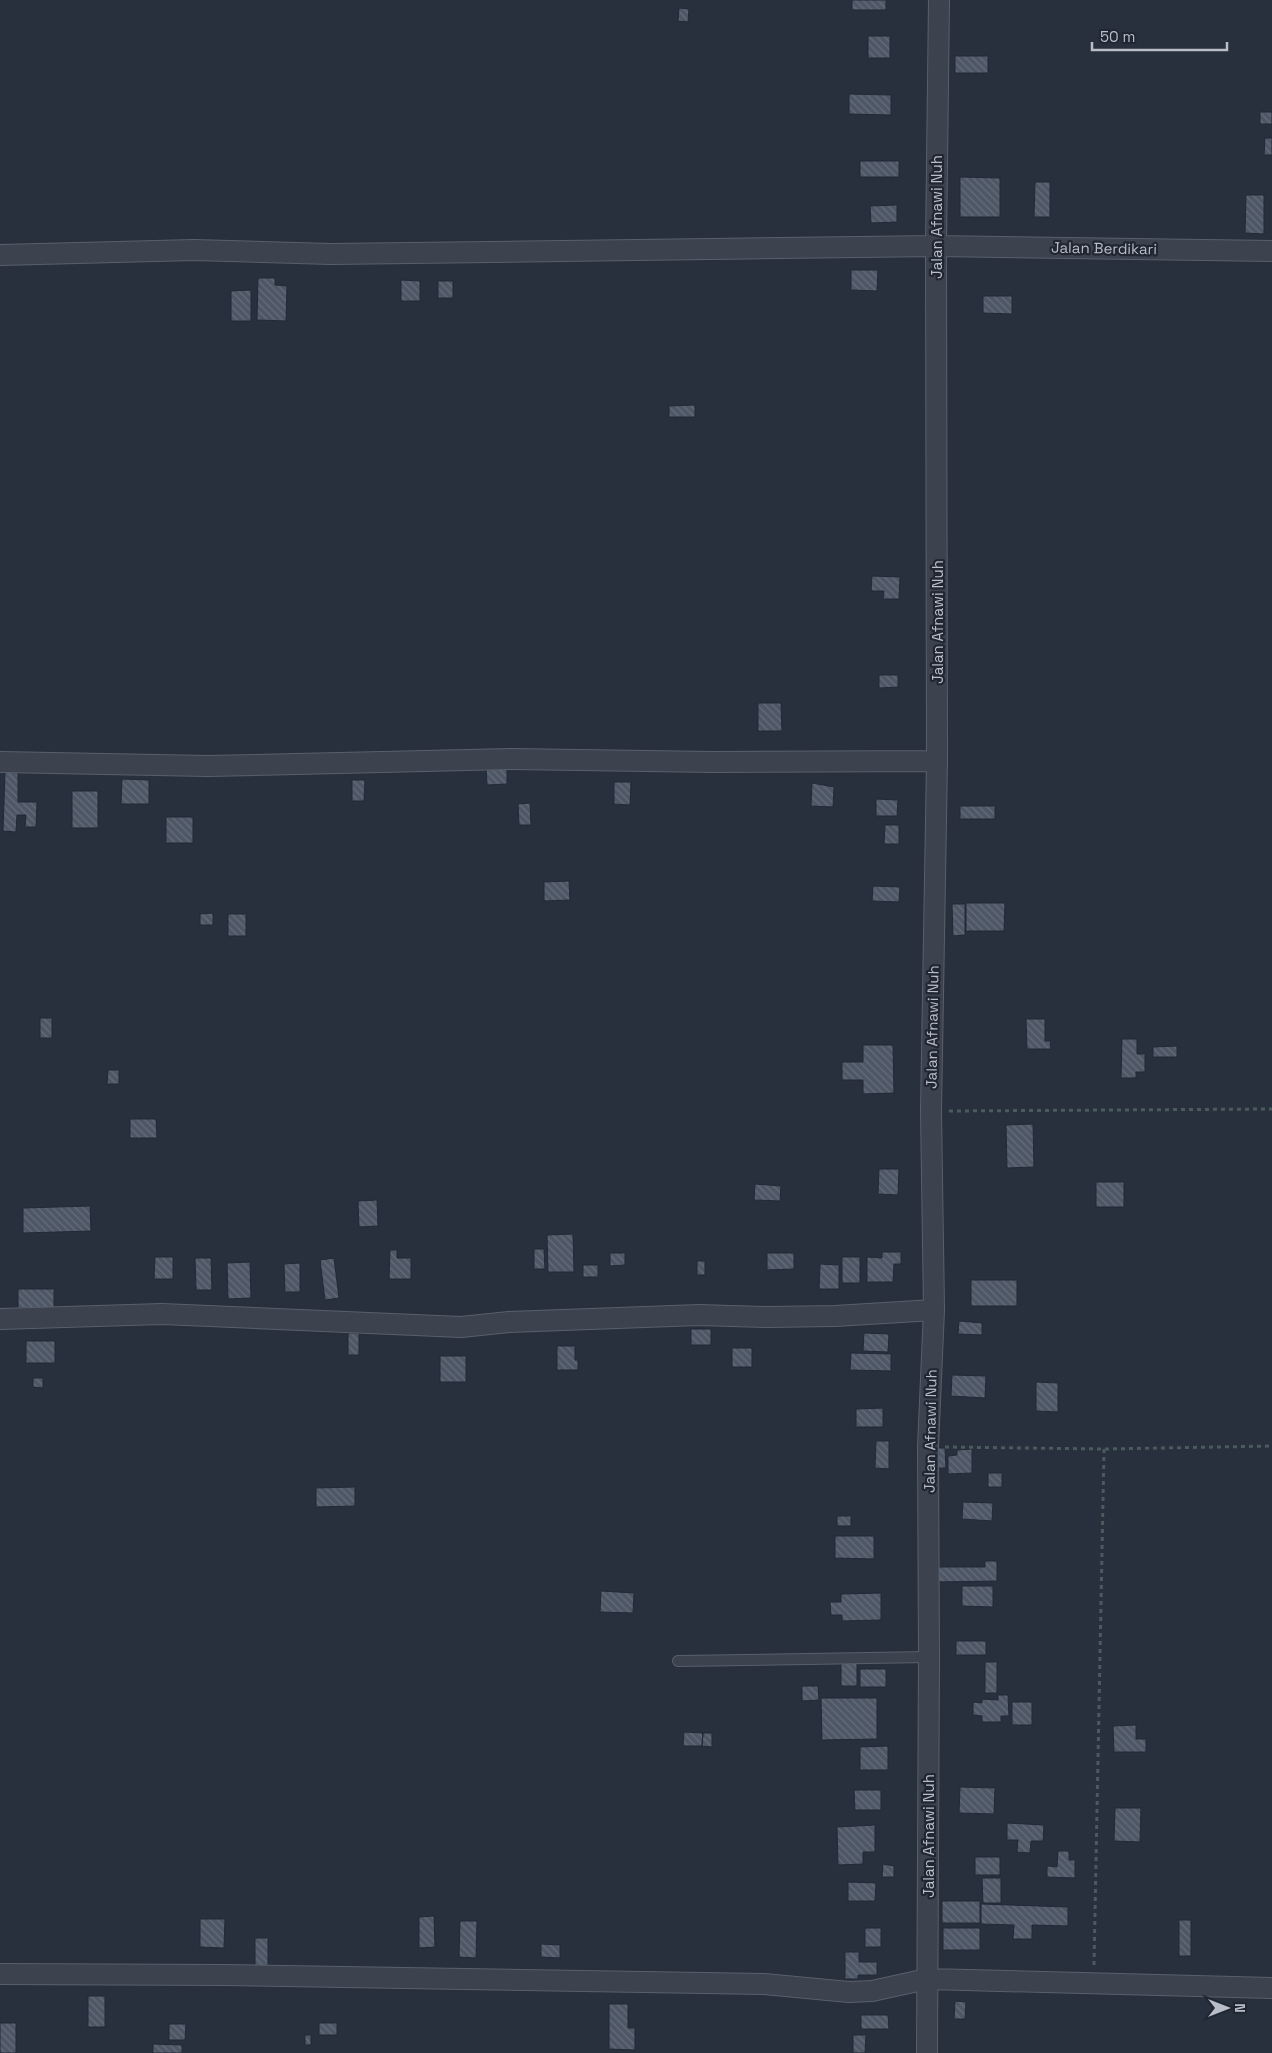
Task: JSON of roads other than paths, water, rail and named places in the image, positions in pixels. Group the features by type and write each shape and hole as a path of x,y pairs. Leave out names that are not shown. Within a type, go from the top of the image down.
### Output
{"street":[{"name":"Jalan Afnawi Nuh","path":"927,2053 928,1447 934,1310 931,1111 937,761 936,246 939,0"},
{"name":"Jalan Berdikari","path":"0,255 194,250 331,254 936,246 1272,251"},
{"path":"0,762 208,766 512,758 713,762 937,761"},
{"path":"0,1319 162,1314 461,1327 509,1322 699,1315 816,1317 934,1310"},
{"path":"0,1974 764,1984 849,1992 872,1991 927,1978 1272,1988"}],"lane":[{"path":"678,1661 929,1657"}]}
